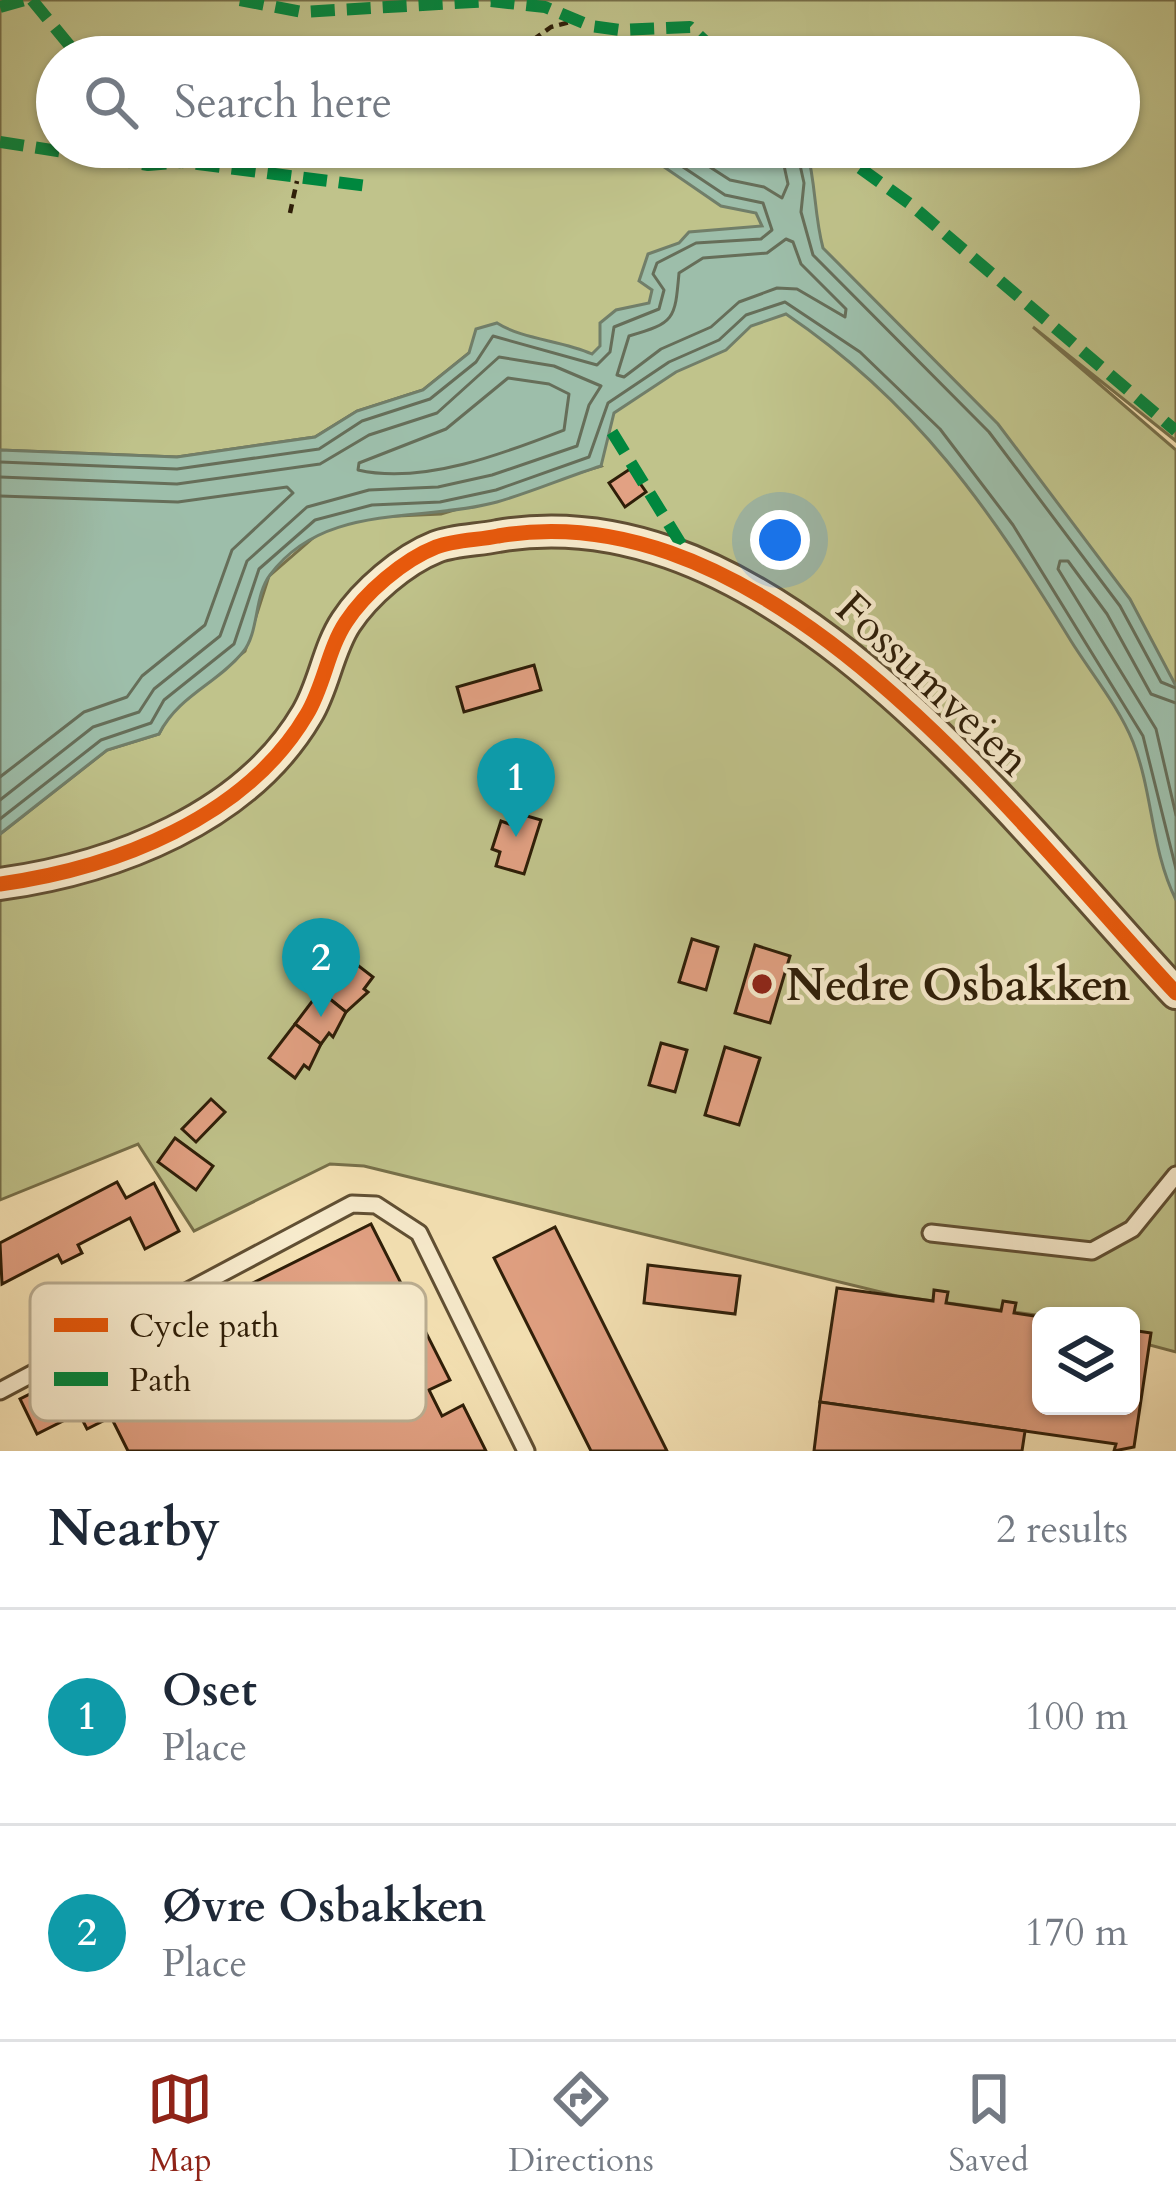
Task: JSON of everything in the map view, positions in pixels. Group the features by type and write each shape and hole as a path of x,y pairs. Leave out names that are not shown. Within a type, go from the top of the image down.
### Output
{"street":[{"name":"Fossumveien","path":"0,884 124,852 211,814 266,771 308,713 345,623 381,582 436,547 538,530 592,532 689,557 766,595 820,635 917,716 1176,993"}],"lane":[{"path":"932,1233 1092,1251 1132,1229 1176,1175"},
{"path":"203,1283 352,1204 366,1202 419,1233 526,1451"},
{"path":"0,1391 30,1375"}],"path":[{"path":"538,36 550,27 578,20"},
{"path":"290,212 297,181"}],"green space":[{"path":"0,0 1176,0 1176,441 1033,327 1176,450 1176,1352 1140,1342 1140,1307 1032,1307 1032,1314 897,1296 364,1166 330,1164 194,1231 138,1144 0,1200 0,834 107,750 159,734 171,710 245,651 269,576 322,530 375,517 441,514 601,466 469,353 423,390 357,411 315,437 177,457 0,450"}],"water":[{"path":"665,168 811,168 823,248 998,424 1130,599 1176,686 1176,900 1162,861 1140,761 1127,729 1011,547 912,421 832,348 786,314 751,326 726,350 676,372 614,413 601,466 497,502 345,525 292,552 265,584 252,635 233,663 177,709 159,734 107,750 0,834 0,450 177,457 315,437 357,411 423,390 469,353 476,329 497,323 592,354 600,346 600,323 616,310 649,303 652,290 639,281 648,254 679,243 689,232 762,226 756,213 721,206"}],"building":[{"path":"630,469 646,492 625,507 609,483"},
{"path":"534,665 541,690 464,712 457,687"},
{"path":"513,812 541,820 524,874 496,866 500,852 492,849 501,821 509,824"},
{"path":"692,939 718,947 706,990 679,982"},
{"name":"Nedre Osbakken","path":"755,945 790,956 770,1023 735,1013"},
{"path":"347,957 373,977 364,989 368,992 346,1012 320,991"},
{"path":"320,991 346,1012 333,1037 329,1033 321,1044 295,1024"},
{"path":"295,1024 321,1044 309,1069 304,1065 295,1078 269,1058"},
{"path":"661,1043 687,1050 675,1092 649,1085"},
{"name":"Nedre Osbakken","path":"725,1047 760,1058 739,1125 705,1115"},
{"path":"211,1099 225,1112 196,1142 182,1129"},
{"path":"175,1138 213,1166 196,1190 158,1162"},
{"path":"117,1182 126,1198 154,1183 179,1231 145,1249 130,1218 78,1245 82,1253 62,1263 58,1255 2,1284 0,1243"},
{"path":"371,1224 401,1283 253,1283"},
{"path":"555,1227 667,1451 591,1451 494,1258"},
{"path":"648,1265 740,1276 735,1314 644,1303"},
{"path":"837,1288 933,1301 934,1290 948,1292 946,1303 1001,1311 1003,1301 1016,1303 1014,1313 1032,1316 1032,1415 1139,1415 1134,1447 1114,1451 1116,1444 820,1402"},
{"path":"1140,1331 1151,1333 1140,1407"},
{"path":"426,1333 450,1380 429,1390 442,1416 463,1405 486,1451 128,1451 113,1421 426,1421"},
{"path":"30,1394 30,1420 20,1399"},
{"path":"820,1402 1025,1431 1022,1451 814,1451"},
{"path":"31,1421 63,1421 37,1434"}],"marked path":[{"path":"0,7 25,0"},
{"path":"32,0 62,36"},
{"path":"240,0 302,12 491,1 545,7 591,26 620,30 690,27 700,36"},
{"path":"0,142 36,148"},
{"path":"228,168 367,186"},
{"path":"860,168 910,204 1176,431"},
{"path":"612,432 689,557"}],"cycle path":[{"path":"0,884 132,851 174,832 249,782 281,751 307,714 354,611 411,560 443,545 498,536 598,535 695,563 789,613 877,680 961,758 1176,993"}],"place":[{"name":"Oset","path":"516,837"},
{"name":"Nedre Osbakken","path":"762,984"},
{"name":"Øvre Osbakken","path":"321,1017"}]}
